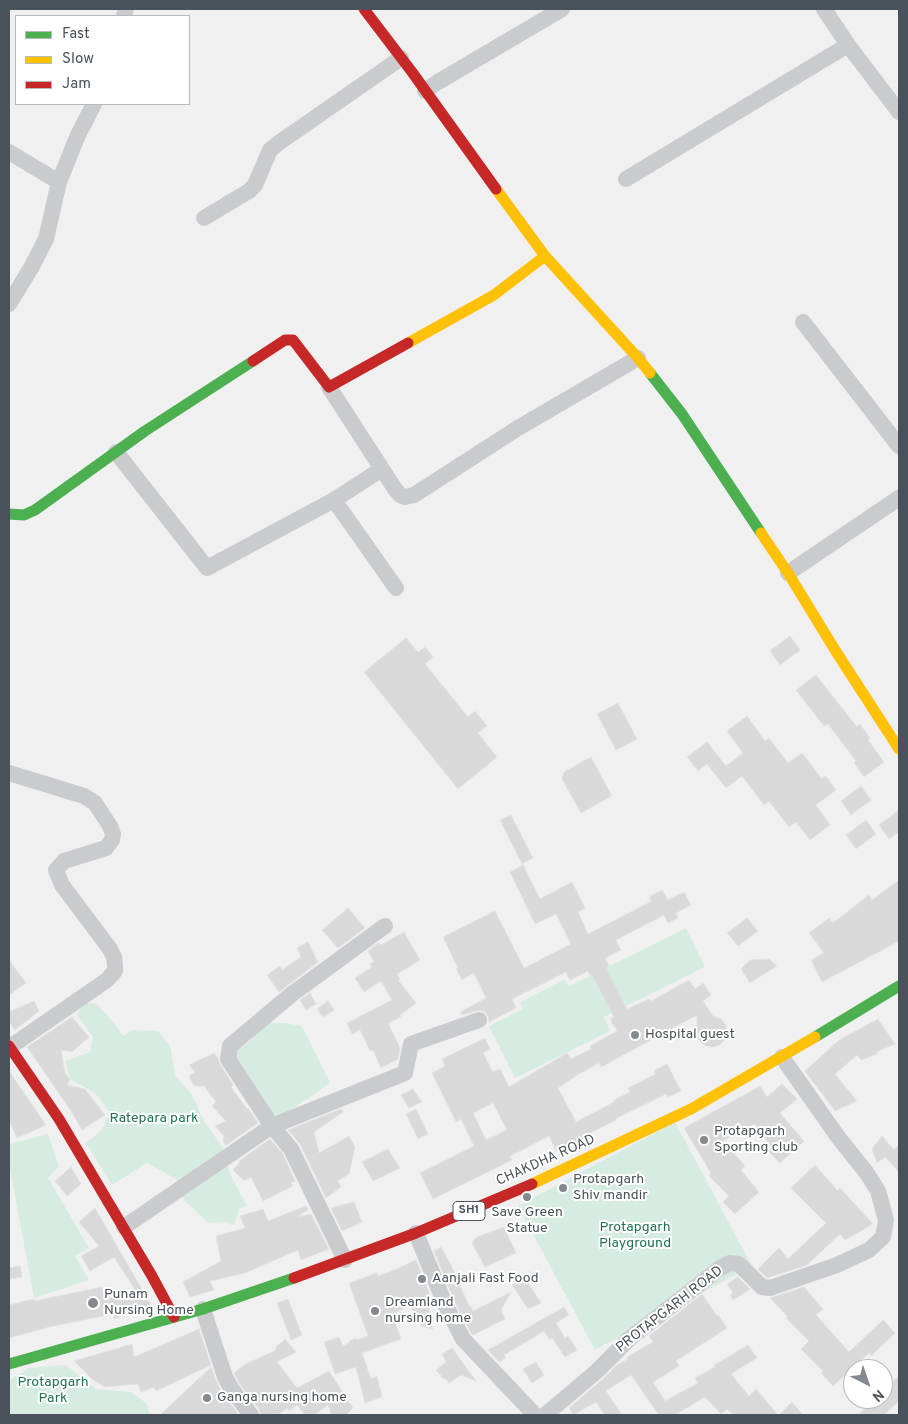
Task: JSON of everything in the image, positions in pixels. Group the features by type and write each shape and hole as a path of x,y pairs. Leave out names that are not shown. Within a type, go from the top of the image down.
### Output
{"street":[{"path":"364,9 545,256 638,358 682,414 788,573 899,749"},
{"path":"425,91 562,9"},
{"path":"824,9 848,45 899,112"},
{"path":"626,179 848,45"},
{"path":"204,218 256,185 270,150 401,58"},
{"path":"9,304 46,239 59,182 78,135 93,105"},
{"path":"9,152 59,182"},
{"path":"329,387 494,295 545,256"},
{"path":"803,322 899,446"},
{"path":"9,514 24,515 35,510 145,431 285,340 293,340 298,345 329,387 400,495 406,497 414,495 518,428 638,358"},
{"path":"116,452 207,568 334,500 382,469"},
{"path":"788,573 899,498"},
{"path":"334,500 396,588"},
{"path":"9,773 84,796 95,803 113,834 112,840 106,848 64,861 56,870 62,885 110,949 116,965 114,972 107,980 9,1046 59,1118 124,1227 174,1318"},
{"path":"345,1260 291,1149 272,1126 228,1059 230,1046 292,994 384,926"},
{"name":"CHAKDHA ROAD","path":"9,1364 174,1318 345,1260 416,1233 558,1173 690,1110 899,986"},
{"path":"124,1227 272,1126 405,1073 411,1044 479,1020"},
{"name":"PROTAPGARH ROAD","path":"545,1415 597,1371 629,1340 720,1268 730,1264 739,1264 762,1287 770,1288 837,1265 868,1250 883,1237 886,1220 878,1191 782,1057"},
{"path":"416,1233 463,1339 535,1415"},
{"path":"203,1309 225,1377 251,1415"}],"green space":[{"path":"686,928 705,967 604,1017 610,1031 515,1078 489,1026 523,1009 520,1002 565,979 569,986"},
{"name":"Ratepara park","path":"96,1003 123,1036 133,1030 158,1031 170,1046 175,1075 192,1095 204,1121 225,1151 230,1174 247,1206 239,1209 234,1225 224,1222 208,1223 184,1200 176,1179 147,1163 112,1185 86,1143 102,1130 110,1113 95,1093 70,1079 65,1061 90,1052 93,1037 77,1015 83,1004"},
{"path":"266,1023 302,1026 330,1083 278,1119 268,1119 228,1057 247,1044"},
{"name":"Protapgarh Playground","path":"675,1122 752,1266 595,1350 518,1206"},
{"path":"48,1134 59,1166 48,1178 89,1248 75,1256 89,1280 34,1298 9,1163 9,1144"},
{"name":"Protapgarh Park","path":"66,1365 96,1389 131,1392 146,1403 150,1415 11,1415 9,1409 10,1380 28,1368"}],"building":[{"path":"790,636 800,650 780,665 770,651"},
{"path":"406,638 418,652 425,647 433,657 425,664 468,717 475,711 487,726 478,733 497,757 458,789 364,672"},
{"path":"816,675 857,727 860,724 870,738 868,740 884,762 864,777 854,763 856,761 828,724 824,726 796,690"},
{"path":"618,703 637,739 616,750 597,714"},
{"path":"747,716 765,741 769,738 788,763 802,753 822,779 826,776 836,790 816,805 830,825 810,840 796,822 789,827 769,801 764,805 742,776 726,788 707,764 698,771 687,757 707,742 726,766 743,753 727,731"},
{"path":"591,757 612,796 581,813 562,779 564,772"},
{"path":"861,786 871,800 851,815 841,801"},
{"path":"899,810 899,832 889,839 879,825"},
{"path":"511,815 533,858 522,864 500,820"},
{"path":"866,820 876,834 856,849 846,835"},
{"path":"523,865 540,899 572,882 585,908 578,912 588,934 652,901 649,897 662,890 668,900 684,892 691,905 676,913 678,918 668,923 664,915 616,940 621,950 605,958 609,966 606,968 627,1009 649,999 651,1001 689,980 695,989 703,983 711,995 703,1001 713,1016 721,1019 726,1025 727,1032 725,1039 720,1045 706,1046 700,1042 697,1035 697,1015 601,1067 599,1063 579,1074 558,1088 576,1122 630,1092 628,1088 656,1074 654,1071 667,1064 681,1091 668,1097 666,1094 556,1151 549,1136 510,1156 512,1160 433,1199 420,1173 474,1146 461,1119 456,1122 432,1073 445,1066 442,1059 485,1038 490,1049 483,1053 493,1072 500,1069 509,1087 567,1053 571,1059 591,1049 590,1046 617,1031 610,1019 614,1017 592,975 590,976 588,971 570,980 566,972 512,999 516,1008 489,1022 486,1013 481,1010 462,1015 460,1012 486,998 474,973 462,980 443,937 495,911 524,968 571,944 556,914 535,924 510,872","holes":["493,1103 507,1130 486,1140 473,1113"]},
{"path":"899,880 899,941 822,982 811,960 824,953 809,933 829,918 833,923 869,895 872,900"},
{"path":"348,908 365,928 338,948 322,930"},
{"path":"747,918 758,931 738,946 727,933"},
{"path":"404,932 420,960 397,974 400,979 398,980 416,1003 400,1015 401,1017 388,1023 400,1048 398,1059 381,1068 373,1050 370,1051 360,1030 352,1034 347,1023 392,1000 381,981 364,992 355,978 372,967 370,964 374,962 368,951 378,943 381,945"},
{"path":"308,942 318,962 279,992 267,975 280,966 282,970 301,957 297,948"},
{"path":"769,959 777,966 750,983 741,969 750,960"},
{"path":"9,960 26,983 9,995"},
{"path":"310,993 316,1004 306,1010 300,1000"},
{"path":"34,1001 39,1011 15,1030 9,1021 9,1012"},
{"path":"328,1001 334,1010 323,1017 317,1009"},
{"path":"72,1017 89,1037 72,1052 61,1050 65,1073 70,1079 67,1085 85,1089 105,1115 82,1130 27,1047"},
{"path":"878,1019 895,1044 861,1060 857,1055 835,1074 857,1101 835,1111 805,1071 839,1040"},
{"path":"214,1053 233,1085 231,1087 258,1123 226,1145 223,1141 224,1136 215,1126 226,1121 212,1106 216,1102 204,1086 194,1086 189,1076 195,1072 189,1065"},
{"path":"9,1071 46,1125 17,1138 9,1120"},
{"path":"782,1084 797,1099 780,1113 804,1141 780,1163 768,1151 772,1148 755,1124 723,1141 745,1166 741,1170 759,1192 735,1214 723,1202 729,1196 709,1176 711,1173 684,1128 760,1086 767,1097"},
{"path":"413,1089 422,1102 409,1108 401,1095"},
{"path":"341,1109 343,1112 314,1132 319,1153 349,1136 355,1147 349,1174 338,1181 341,1187 326,1198 300,1144 288,1130"},
{"path":"416,1109 428,1134 418,1139 406,1114"},
{"path":"882,1136 894,1150 899,1145 899,1172 885,1157 877,1163 872,1149"},
{"path":"270,1139 283,1154 295,1181 291,1183 293,1186 263,1201 251,1177 244,1181 233,1170 239,1161"},
{"path":"388,1149 400,1168 373,1181 362,1162"},
{"path":"815,1165 838,1191 840,1188 873,1224 845,1240 840,1234 807,1265 767,1278 758,1269 779,1248 788,1259 826,1223 791,1188"},
{"path":"71,1167 81,1184 67,1196 55,1181"},
{"path":"354,1202 362,1222 342,1231 331,1208"},
{"path":"306,1206 308,1210 297,1217 311,1214 329,1249 301,1260 298,1250 245,1273 210,1281 214,1290 190,1297 183,1282 221,1261 216,1236 245,1228 240,1216 263,1209 268,1221"},
{"path":"95,1208 151,1305 114,1319 113,1314 49,1327 9,1338 9,1305 102,1287 105,1300 134,1288 114,1257 90,1271 81,1256 99,1246 79,1222"},
{"path":"504,1227 516,1253 485,1267 472,1243 477,1237"},
{"path":"441,1247 473,1311 511,1292 501,1310 505,1319 473,1335 471,1333 454,1300 434,1251"},
{"path":"416,1260 431,1297 423,1301 430,1311 428,1315 433,1329 421,1326 410,1306 392,1314 401,1339 362,1353 371,1379 377,1376 382,1397 365,1403 356,1367 335,1374 324,1342 339,1337 343,1346 356,1338 357,1340 368,1336 349,1283 377,1273 378,1276"},
{"path":"20,1266 22,1277 9,1279 9,1268"},
{"path":"738,1277 750,1289 733,1300 730,1295 733,1293 727,1284"},
{"path":"525,1278 541,1303 528,1309 512,1285"},
{"path":"804,1287 823,1309 816,1315 849,1352 883,1320 895,1333 871,1356 869,1353 862,1359 843,1359 843,1377 833,1386 821,1373 823,1371 801,1349 809,1341 786,1318 788,1317 770,1298"},
{"path":"702,1294 727,1328 676,1361 679,1366 653,1382 665,1401 698,1383 695,1378 748,1345 757,1358 731,1374 749,1396 756,1389 778,1415 734,1415 727,1409 721,1414 705,1397 675,1415 659,1415 631,1375 606,1391 622,1415 605,1415 596,1402 573,1415 569,1408 617,1365 628,1359 627,1357 653,1342 649,1336"},
{"path":"288,1299 302,1335 291,1340 277,1303"},
{"path":"564,1307 569,1315 556,1323 565,1338 568,1336 577,1350 565,1357 552,1338 550,1340 544,1331 504,1355 506,1358 499,1362 488,1350"},
{"path":"199,1329 211,1365 156,1391 154,1387 141,1392 138,1384 105,1387 93,1380 74,1361 132,1344 134,1357"},
{"path":"285,1339 296,1352 277,1362 297,1388 329,1371 353,1408 346,1415 332,1415 328,1405 314,1415 305,1415 297,1405 289,1411 287,1408 278,1415 261,1415 259,1409 239,1383 234,1373 247,1363 276,1350 276,1347"},
{"path":"452,1348 476,1381 461,1375 449,1383 436,1370 446,1362 442,1354"},
{"path":"536,1362 544,1375 532,1383 523,1369"},
{"path":"211,1367 222,1393 239,1415 160,1415"},
{"path":"899,1376 899,1401 893,1407 893,1382"},
{"path":"792,1402 803,1415 779,1415"},
{"path":"864,1409 890,1409 884,1415 858,1415"}],"traffic: fast":[{"path":"9,514 24,515 35,510 145,431 253,361"},
{"path":"650,373 682,414 761,533"},
{"path":"815,1037 899,986"},
{"path":"9,1364 203,1309 294,1278"}],"traffic: slow":[{"path":"496,189 545,256 650,373"},
{"path":"408,343 494,295 545,256"},
{"path":"761,533 899,749"},
{"path":"532,1184 691,1109 815,1037"}],"traffic: jam":[{"path":"364,9 496,189"},
{"path":"253,361 285,340 293,340 329,387 408,343"},
{"path":"9,1046 59,1119 152,1276 174,1317"},
{"path":"294,1278 416,1233 532,1184"}],"place":[{"name":"Hospital guest","path":"635,1035"},
{"name":"Protapgarh Sporting club","path":"704,1140"},
{"name":"Protapgarh Shiv mandir","path":"563,1188"},
{"name":"Save Green Statue","path":"527,1197"},
{"name":"Aanjali Fast Food","path":"422,1279"},
{"name":"Punam Nursing Home","path":"93,1303"},
{"name":"Dreamland nursing home","path":"375,1311"},
{"name":"Ganga nursing home","path":"207,1398"}]}
